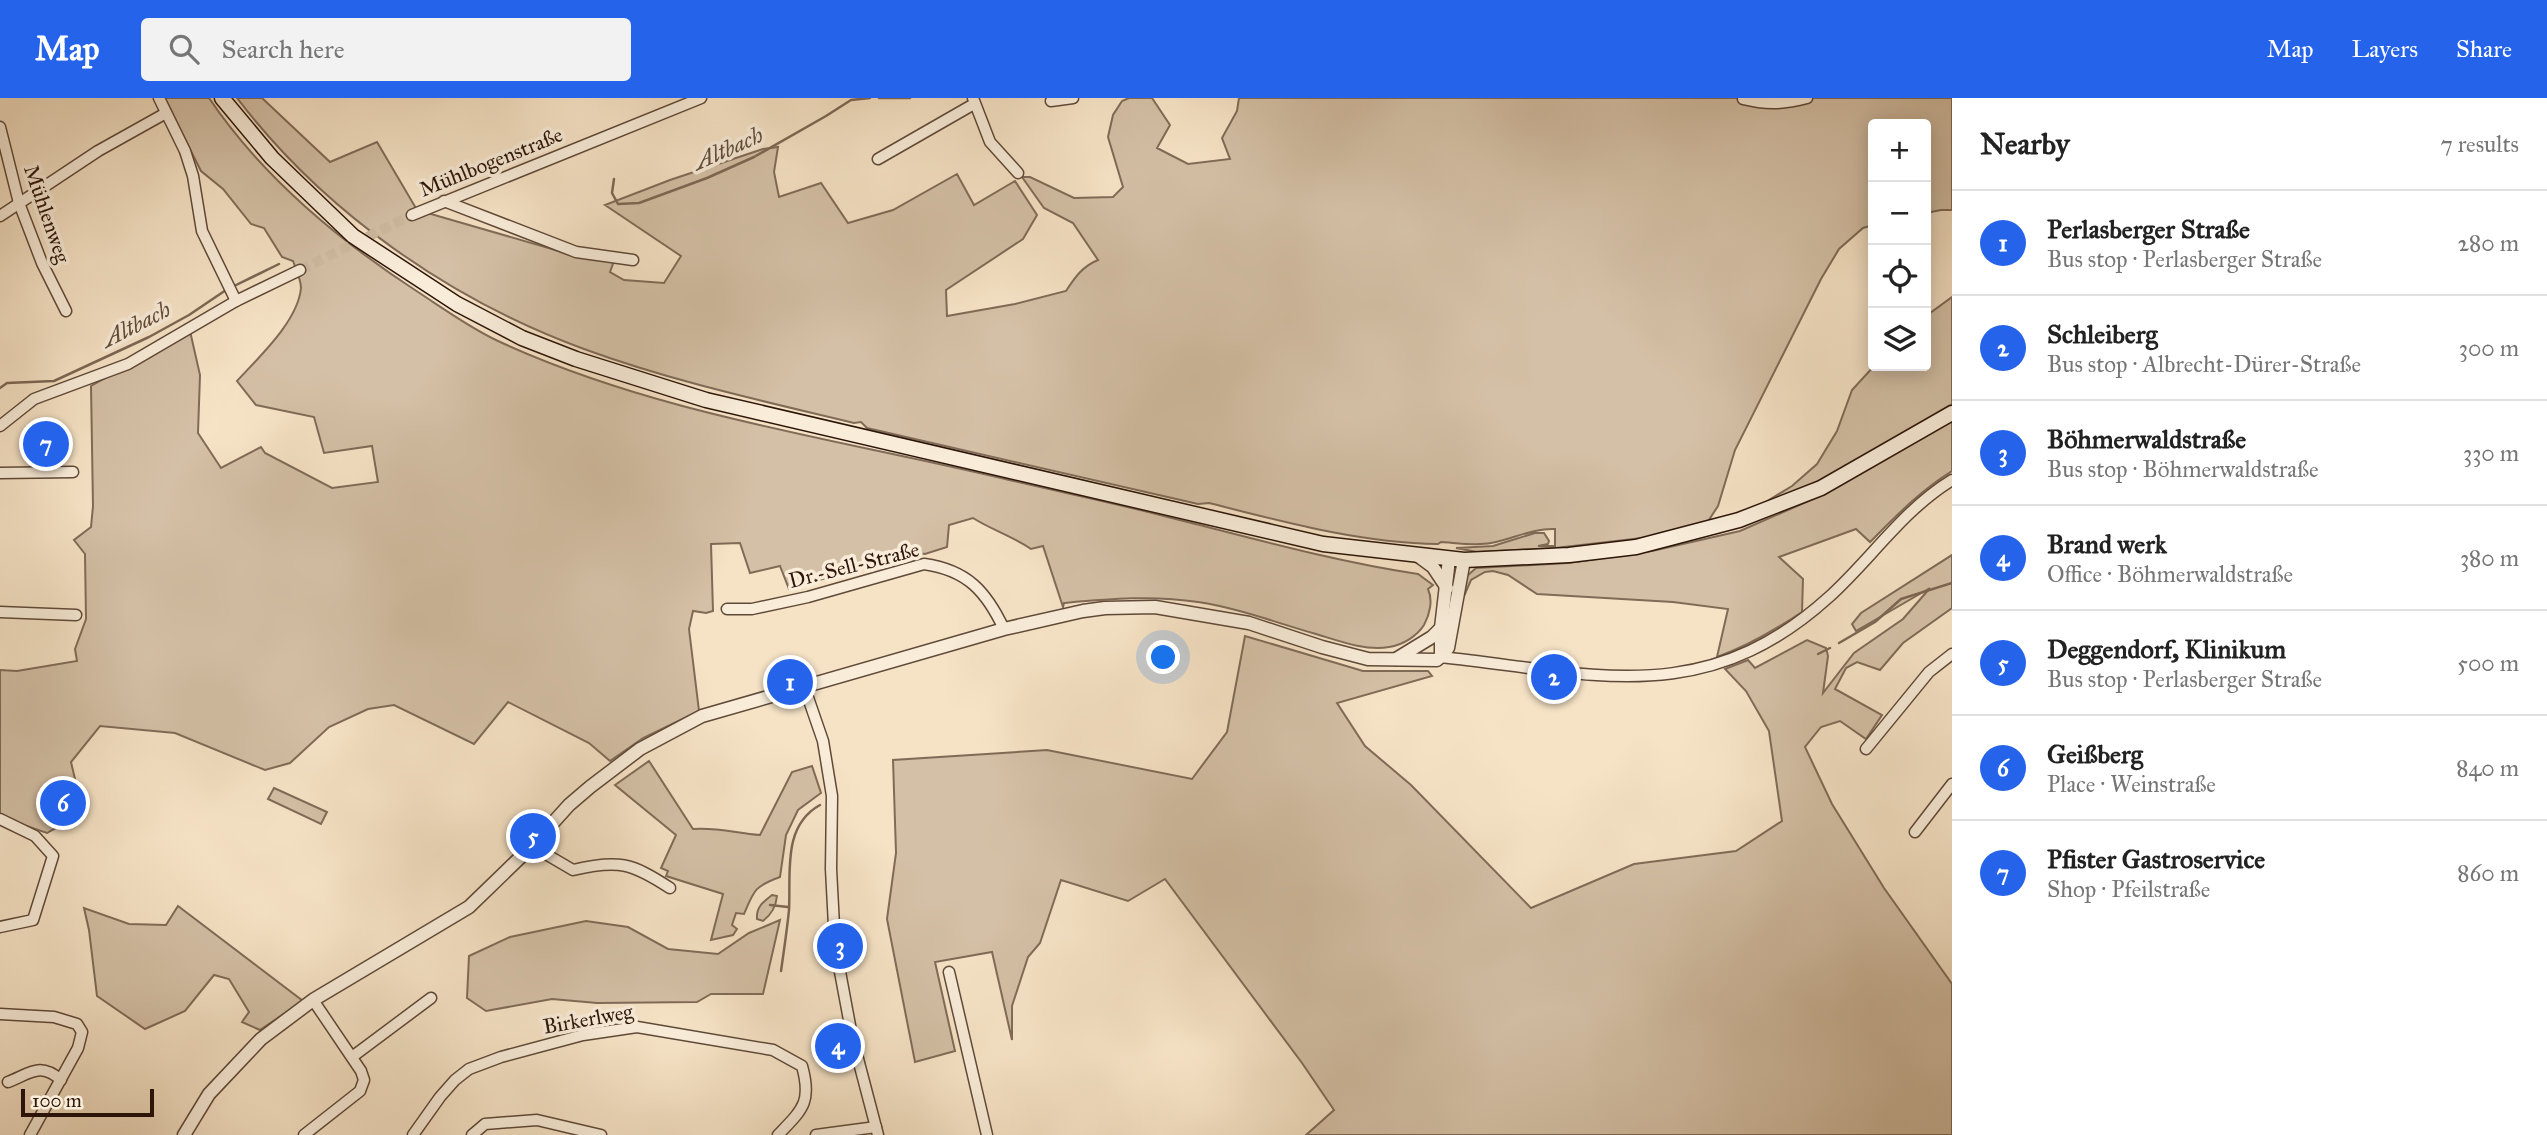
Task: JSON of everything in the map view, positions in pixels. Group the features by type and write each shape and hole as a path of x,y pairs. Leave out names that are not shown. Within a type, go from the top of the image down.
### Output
{"main road":[{"path":"222,98 272,158 353,236 457,304 522,338 576,359 706,400 1323,544 1457,560 1569,555 1636,547 1739,520 1821,488 1952,413"}],"street":[{"path":"159,98 185,151 193,176 202,231 236,301"},
{"name":"Mühlbogenstraße","path":"412,215 701,98"},
{"path":"1051,101 1073,98"},
{"path":"1743,99 1764,104 1784,104 1807,98"},
{"path":"878,159 973,101 990,142 1018,173"},
{"path":"0,216 98,151 166,113"},
{"name":"Mühlenweg","path":"0,127 19,203 42,263 66,311"},
{"path":"444,201 576,252 633,260"},
{"path":"0,426 34,398 128,364 236,301 300,271"},
{"path":"0,473 73,472"},
{"path":"184,1135 209,1094 261,1039 313,1000 469,907 532,846 569,805 640,749 702,716 1004,629 1105,608 1155,607 1249,623 1322,648 1368,659 1431,661 1441,657 1593,676 1636,678 1675,674 1709,667 1742,655 1804,618 1832,594 1912,511 1952,480"},
{"path":"1418,556 1433,567 1447,588"},
{"path":"1441,657 1441,628 1447,588 1457,560"},
{"path":"1441,657 1448,648 1457,560"},
{"name":"Dr.-Sell-Straße","path":"727,608 752,609 808,597 924,564 941,566 975,583 994,608 1004,629"},
{"path":"0,612 76,615"},
{"path":"1395,660 1426,641 1441,628"},
{"path":"1867,749 1929,672 1952,654"},
{"path":"804,686 823,741 831,796 835,945 852,1036 877,1131 816,1135"},
{"path":"1916,832 1952,784"},
{"path":"0,819 35,836 53,856 33,920 0,927"},
{"path":"532,846 573,870 597,864 622,863 670,888"},
{"path":"949,972 987,1135"},
{"path":"352,1058 431,998"},
{"path":"304,1135 360,1091 363,1080 361,1071 313,1000"},
{"path":"0,1014 54,1017 77,1024 82,1032 78,1048 30,1135"},
{"name":"Birkerlweg","path":"413,1135 440,1097 469,1069 583,1035 636,1027 773,1050 802,1066 807,1086 806,1101 778,1135"},
{"path":"8,1082 41,1069 51,1072 61,1080"},
{"path":"472,1135 485,1124 537,1120 601,1135"}],"shaded area":[{"path":"164,98 209,98 253,155 278,181 359,251 477,330 558,366 620,388 746,422 1103,501 1322,555 1418,574 1433,585 1428,589 1431,602 1426,621 1418,633 1404,642 1389,647 1371,648 1198,602 1131,598 1064,603 1063,607 1043,546 1031,549 973,518 949,525 947,547 925,554 913,552 789,589 780,566 750,573 740,543 711,544 713,611 693,611 689,629 699,711 643,738 610,761 589,743 508,702 474,744 394,705 368,709 329,727 290,763 265,770 175,733 100,726 71,762 75,779 61,825 47,833 0,817 0,670 17,671 77,661 75,649 86,619 85,554 74,540 91,527 91,386 190,331 200,375 198,433 221,468 261,447 265,453 332,488 378,482 372,446 324,453 314,417 256,405 237,381 285,326 298,300 300,282 293,261 282,257 264,228 251,224 223,189 201,171"},
{"path":"237,98 262,98 330,162 377,142 417,210 576,256 614,261 610,272 624,280 664,283 681,256 605,205 763,149 778,147 774,172 779,197 821,183 848,223 893,210 957,174 974,205 1015,181 1037,215 1023,239 946,290 947,316 1015,304 1066,291 1080,272 1098,260 1073,223 1044,208 1022,177 1030,177 1074,198 1113,197 1123,187 1108,137 1113,115 1122,101 1129,98 1152,98 1170,125 1157,148 1188,164 1230,159 1222,138 1237,111 1239,98 1952,98 1952,210 1931,212 1931,119 1868,119 1868,226 1839,249 1821,279 1735,450 1718,506 1705,526 1651,537 1555,548 1477,552 1456,548 1493,546 1535,533 1544,533 1549,541 1548,544 1538,546 1555,546 1555,529 1539,530 1479,544 1409,543 1351,536 867,428 861,422 854,423 718,390 584,349 485,305 393,248 350,215 271,140"},
{"path":"1952,297 1952,404 1882,447 1806,488 1764,503 1792,486 1817,464 1837,431 1852,390 1869,371 1931,371 1931,312"},
{"path":"1952,420 1952,471 1919,495 1870,542 1856,529 1779,557 1803,579 1802,612 1761,637 1717,657 1728,609 1673,602 1537,594 1508,575 1493,571 1485,572 1471,580 1461,603 1467,576 1476,568 1568,563 1652,551 1740,531 1820,496"},
{"path":"1952,555 1952,608 1903,643 1880,670 1857,662 1846,668 1835,689 1882,715 1866,739 1840,721 1821,727 1805,747 1832,804 1884,888 1952,984 1952,1135 1306,1135 1334,1110 1165,879 1128,901 1061,880 1040,943 1028,957 1012,1006 1012,1040 992,952 935,962 955,1051 915,1062 887,919 896,853 893,760 1047,750 1192,779 1227,732 1245,636 1363,671 1428,671 1432,676 1337,703 1365,746 1411,785 1531,908 1634,864 1736,851 1782,821 1769,731 1746,691 1725,669 1748,660 1755,668 1807,640 1826,648 1828,656 1823,693 1854,653 1903,619 1930,588 1856,631 1852,624 1861,613"},
{"path":"649,761 693,829 718,829 760,835 792,772 812,766 821,793 798,810 786,835 780,877 756,890 744,914 736,913 732,925 737,929 733,935 711,940 723,894 666,876 668,871 661,868 676,835 615,785"},
{"path":"274,788 327,812 321,824 268,799"},
{"path":"772,895 777,896 773,910 763,921 757,919 759,908"},
{"path":"178,906 303,1001 260,1030 242,1022 249,1012 229,979 214,975 185,1011 145,1029 97,996 84,908 129,924 166,925"},
{"path":"780,920 763,994 711,994 697,1002 597,1003 552,999 486,1011 467,998 469,956 510,937 586,921 628,927 668,949 718,954 749,933"}],"waterway":[{"name":"Altbach","path":"614,179 612,193 618,204 639,203 754,157 851,100 870,98"},
{"name":"Altbach","path":"879,98 910,98"},
{"name":"Altbach","path":"232,287 279,264"},
{"name":"Altbach","path":"0,388 7,383 54,381 149,337 226,290"},
{"path":"1839,643 1875,622 1901,599 1952,583"},
{"path":"1818,654 1830,648"},
{"path":"781,971 794,838 799,825 820,805"},
{"path":"770,905 788,907"}],"tunnel":[{"path":"300,270 412,215"}],"place":[{"name":"Pfister Gastroservice","path":"46,444"},
{"name":"Schleiberg","path":"1554,677"},
{"name":"Perlasberger Straße","path":"790,682"},
{"name":"Geißberg","path":"63,803"},
{"name":"Deggendorf, Klinikum","path":"533,836"},
{"name":"Böhmerwaldstraße","path":"840,946"},
{"name":"Brand werk","path":"838,1046"}]}
